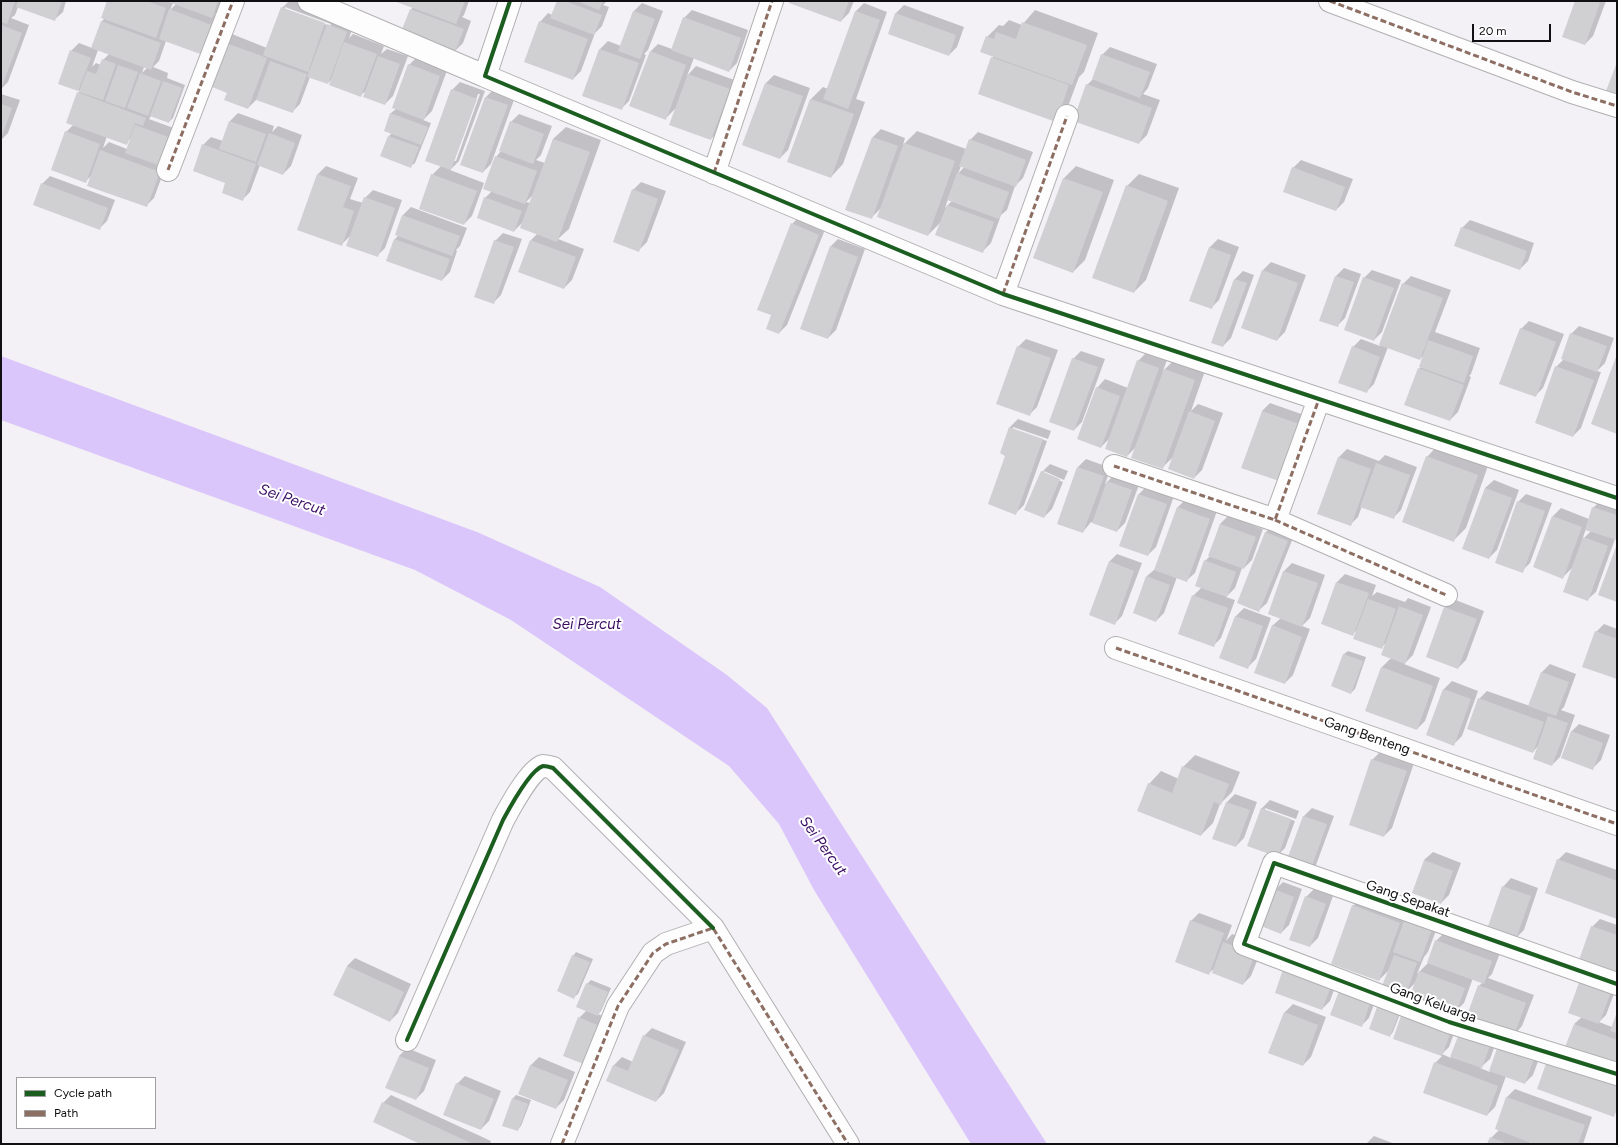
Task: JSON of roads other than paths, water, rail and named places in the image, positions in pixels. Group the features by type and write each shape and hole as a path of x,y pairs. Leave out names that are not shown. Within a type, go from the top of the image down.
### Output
{"street":[{"path":"168,170 233,1"},
{"path":"309,1 1003,294 1617,498"},
{"path":"485,76 510,1"},
{"path":"714,173 772,1"},
{"path":"1330,1 1572,92 1617,106"},
{"path":"1003,294 1067,116"},
{"path":"1275,520 1319,399"},
{"path":"1114,466 1275,520 1446,595"},
{"name":"Gang Benteng","path":"1116,648 1617,824"},
{"path":"407,1040 503,820 514,800 536,770 545,766 553,768 713,928 848,1144"},
{"name":"Gang Sepakat","path":"1244,944 1274,863 1617,984"},
{"path":"562,1144 618,1006 653,953 666,944 713,928"},
{"name":"Gang Keluarga","path":"1244,944 1450,1022 1617,1074"}],"water":[{"name":"Sei Percut","path":"1,356 477,532 600,587 727,675 767,708 1047,1144 971,1144 814,890 779,824 729,766 511,620 415,570 1,420"}]}
